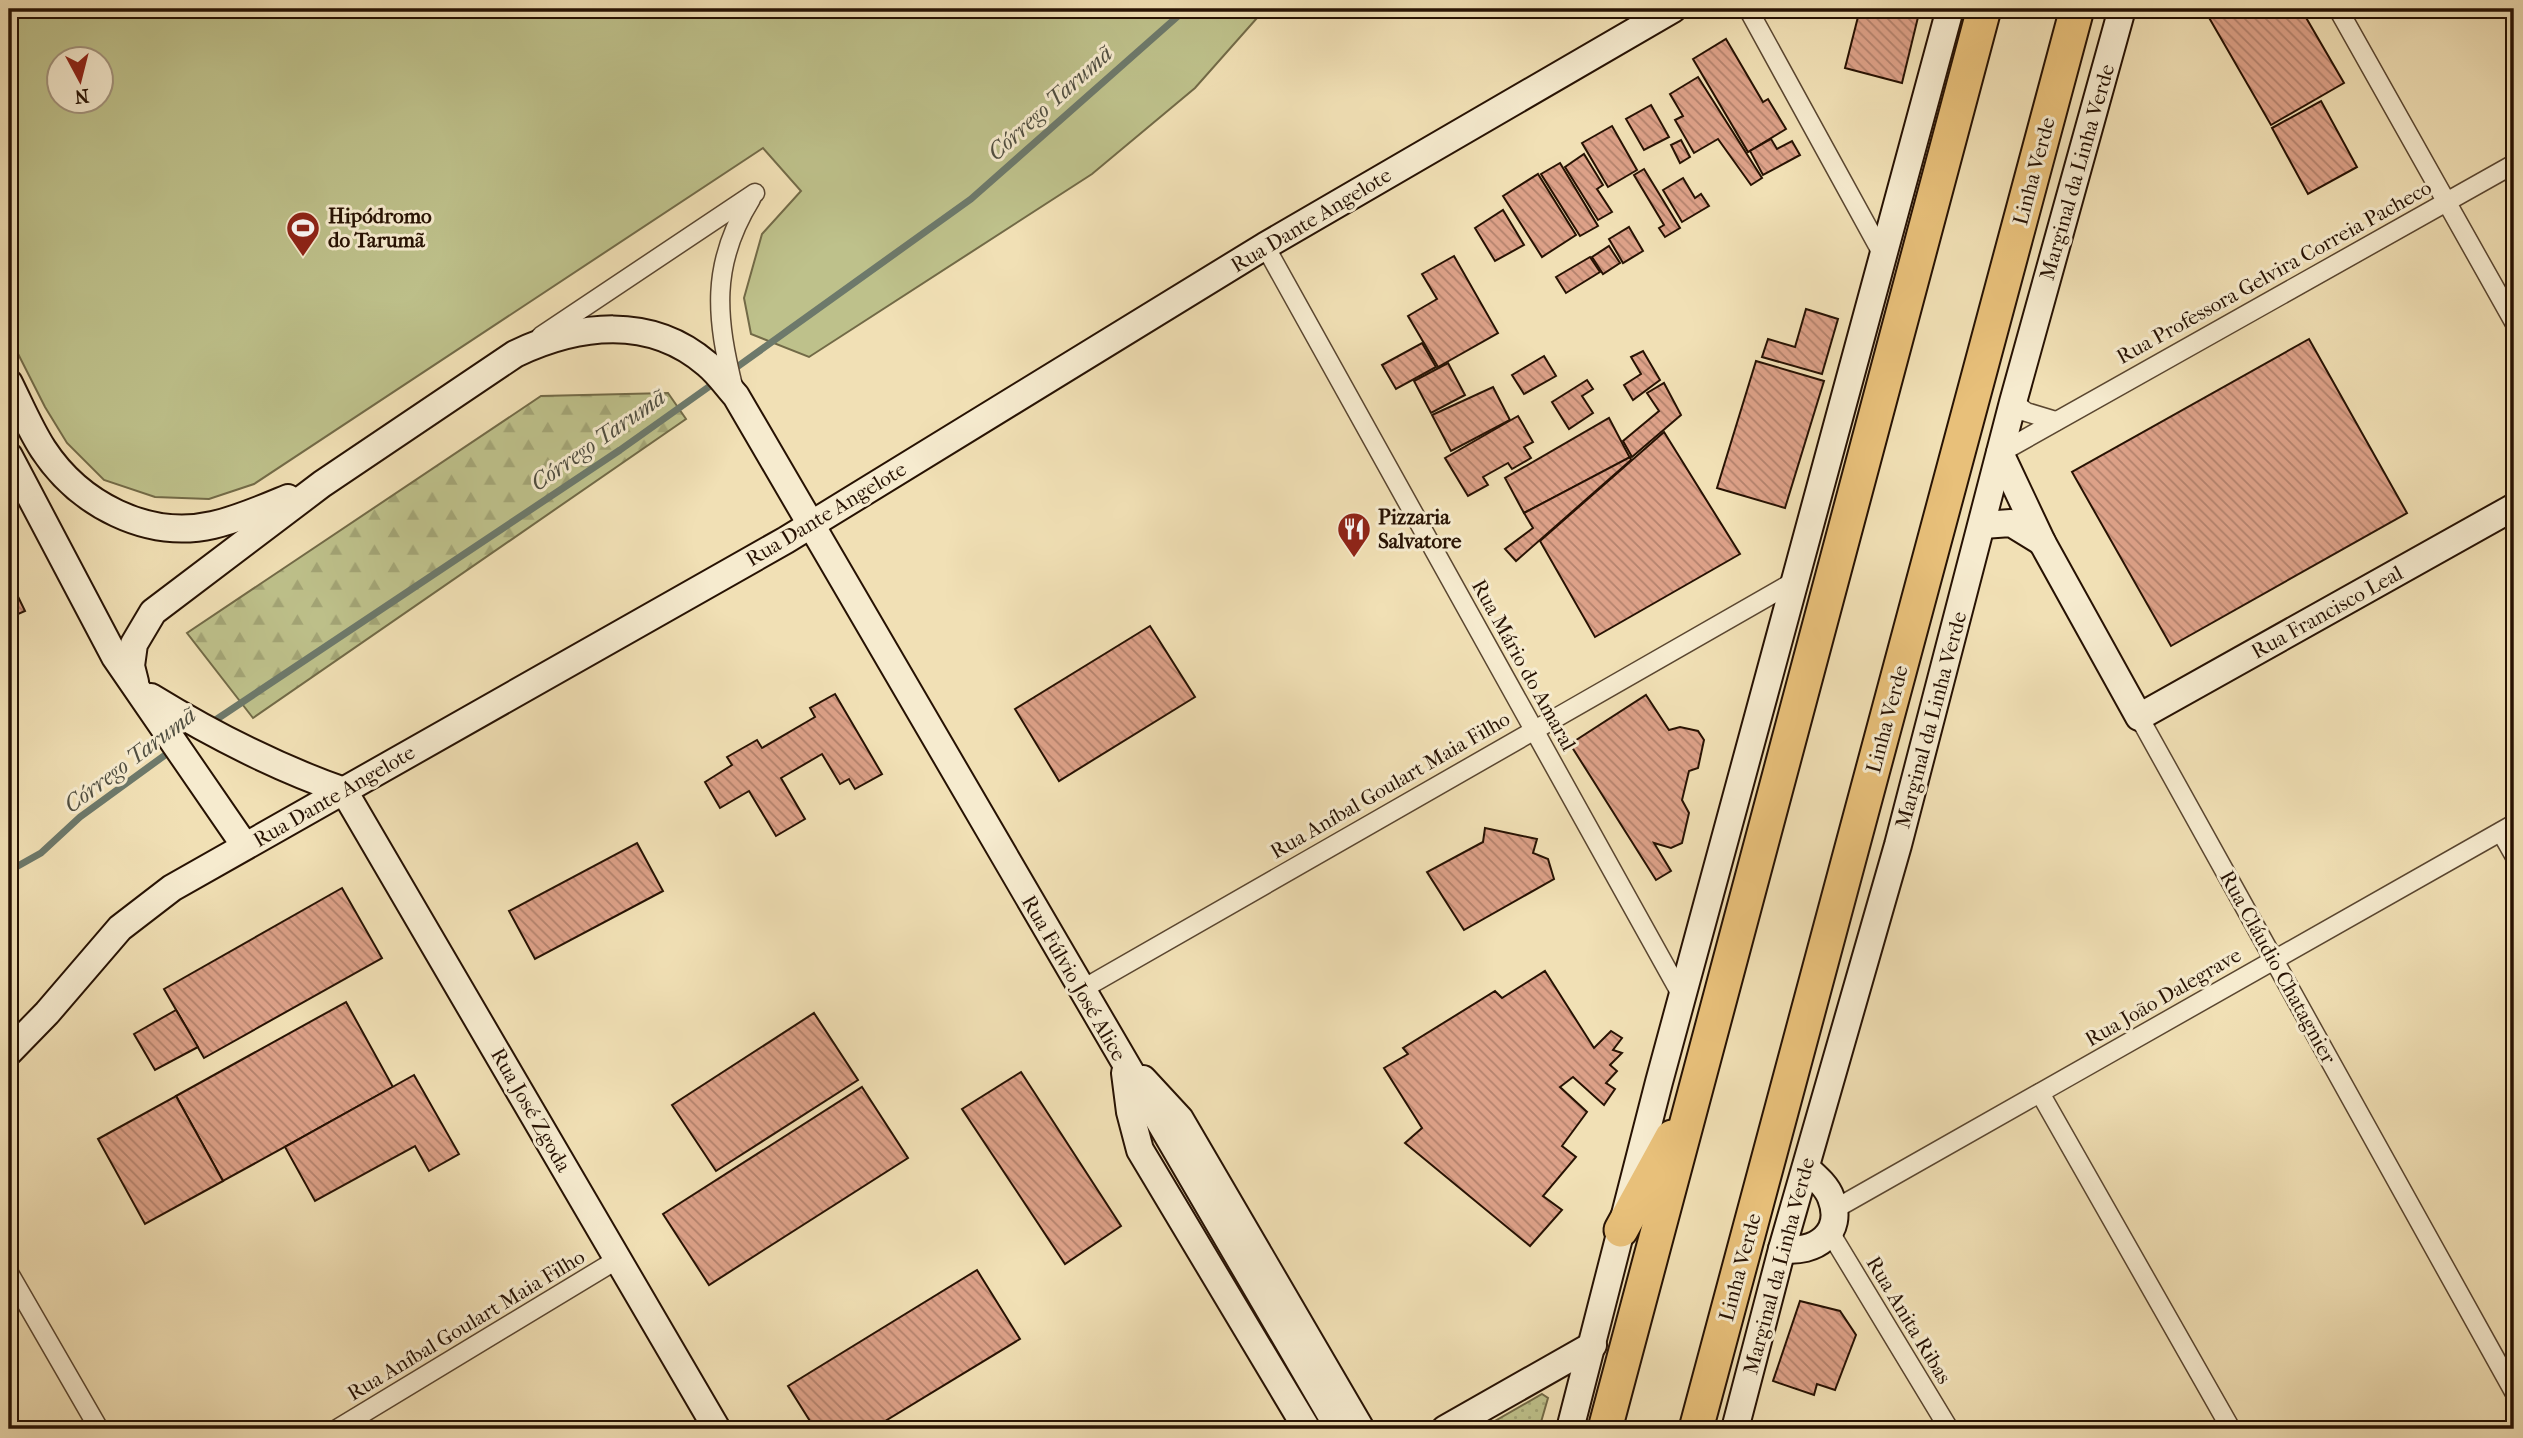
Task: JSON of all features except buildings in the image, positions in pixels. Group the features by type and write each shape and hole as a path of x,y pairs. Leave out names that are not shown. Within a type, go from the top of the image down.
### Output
{"highway":[{"path":"1605,1429 1984,9"},
{"name":"Linha Verde","path":"1696,1429 2077,9"},
{"path":"1621,1230 1698,1088"}],"main road":[{"name":"Rua Dante Angelote","path":"9,1052 47,1013 120,928 172,888 811,525 1265,246 1673,9"},
{"path":"1570,1429 1594,1345 1682,996 1950,9"},
{"name":"Marginal da Linha Verde","path":"1735,1429 1782,1249 1864,972 2013,402 2122,9"},
{"name":"Rua Fúlvio José Alice","path":"322,484 515,354 573,331 623,328 671,342 717,360 1081,990 1339,1429"},
{"path":"9,383 43,448 59,470 93,501 122,516 177,528 211,525 249,514 322,484"},
{"name":"Rua Cláudio Chatagnier","path":"2000,453 2042,542 2139,716"},
{"path":"9,456 98,627 138,687 173,721 220,739 293,774 344,791"},
{"path":"138,687 131,666 134,644 153,612 322,484"},
{"name":"Rua Francisco Leal","path":"2139,716 2514,507"},
{"name":"Rua Cláudio Chatagnier","path":"1983,525 2011,523 2042,542"},
{"path":"173,721 190,762 245,846"},
{"name":"Rua José Zgoda","path":"344,791 717,1429"},
{"path":"1123,1062 1130,1112 1140,1150 1307,1429"},
{"path":"1123,1062 1161,1095 1180,1119 1361,1429"},
{"path":"1782,1249 1807,1248 1833,1222 1830,1195 1806,1168"},
{"path":"1445,1429 1594,1345"}],"street":[{"path":"1748,9 1884,255"},
{"path":"2338,9 2514,322"},
{"name":"Rua Professora Gelvira Correia Pacheco","path":"2000,453 2514,164"},
{"path":"515,354 755,193 739,219 721,272 717,360"},
{"name":"Rua Mário do Amaral","path":"1265,246 1682,996"},
{"path":"2013,402 2026,412 2056,421"},
{"name":"Rua Aníbal Goulart Maia Filho","path":"1081,990 1795,581"},
{"name":"Rua Cláudio Chatagnier","path":"2139,716 2514,1392"},
{"path":"2508,828 2514,856"},
{"name":"Rua João Dalegrave","path":"1833,1222 2040,1093 2508,828"},
{"path":"2040,1093 2231,1429"},
{"name":"Rua Anita Ribas","path":"1833,1222 1949,1429"},
{"name":"Rua Aníbal Goulart Maia Filho","path":"337,1429 618,1259"},
{"path":"9,1273 99,1429"}],"green space":[{"name":"Hipódromo do Tarumã","path":"9,9 1265,9 1195,88 1092,174 809,357 751,334 744,298 762,234 801,191 763,148 254,484 209,499 155,497 104,480 67,443 45,407 9,336"},
{"path":"668,393 686,419 253,718 187,633 541,396"},
{"path":"1542,1394 1548,1398 1539,1429 1481,1429"}],"waterway":[{"name":"Córrego Tarumã","path":"730,372 971,199 1186,9"},
{"name":"Córrego Tarumã","path":"211,723 620,450 717,381"},
{"name":"Córrego Tarumã","path":"9,871 41,853 80,817 172,750"}],"place":[{"name":"Hipódromo do Tarumã","path":"303,258"},
{"name":"Pizzaria Salvatore","path":"1354,559"}]}
